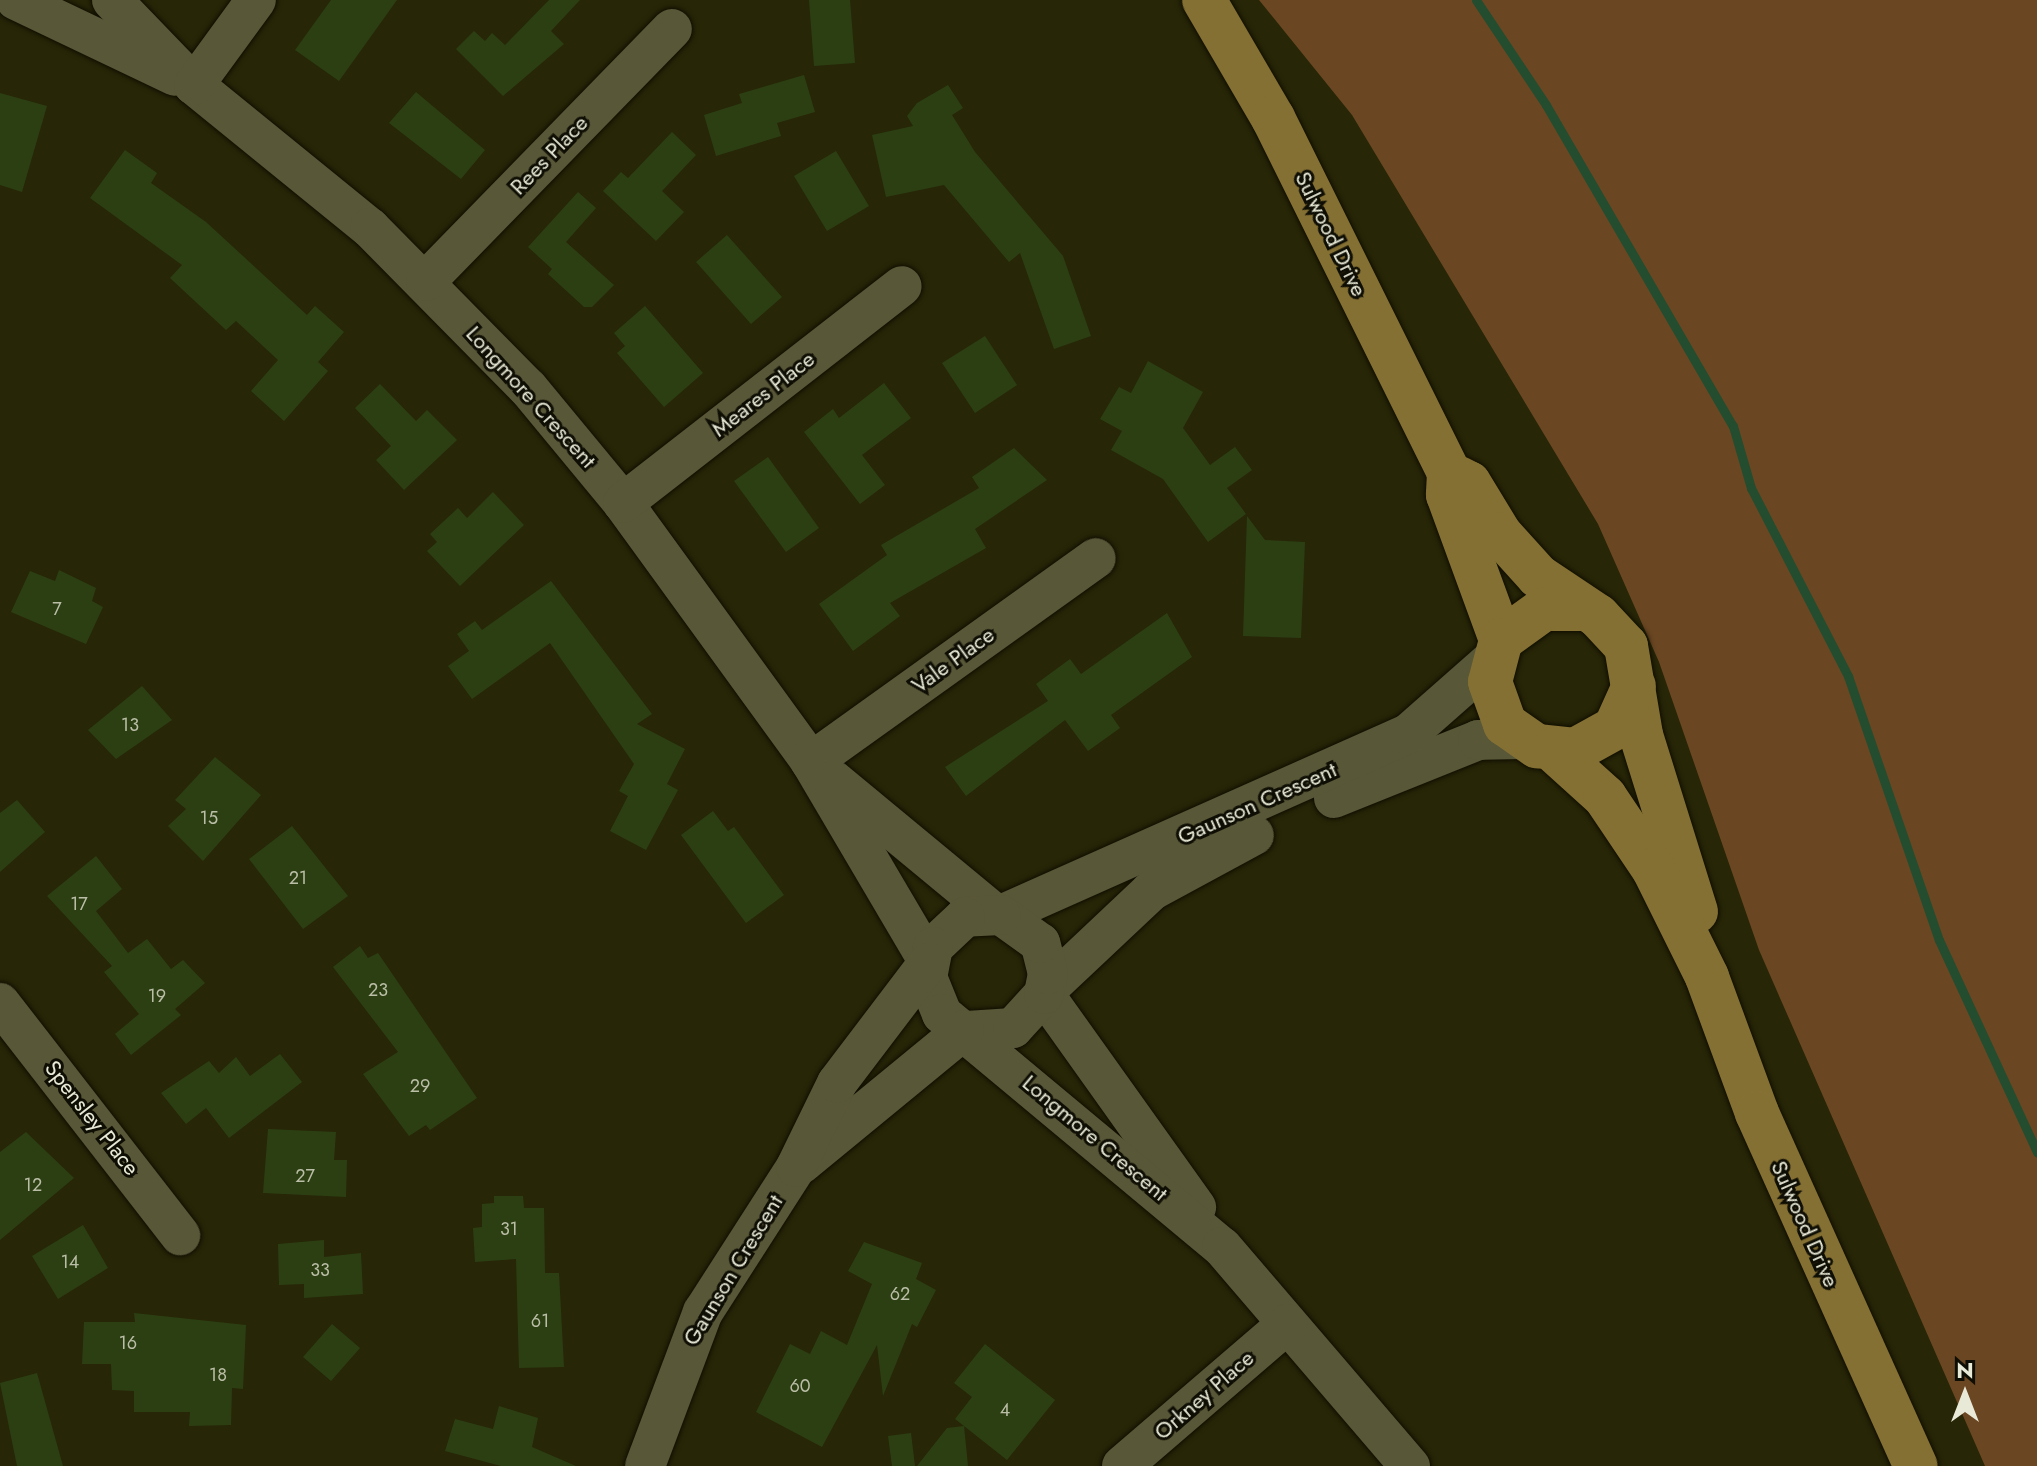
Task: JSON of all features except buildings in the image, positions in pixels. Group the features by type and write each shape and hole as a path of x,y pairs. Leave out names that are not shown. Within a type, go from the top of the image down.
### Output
{"main road":[{"name":"Sulwood Drive","path":"1204,0 1273,118 1449,473 1448,495 1497,650 1494,704 1537,745 1605,797 1634,837 1707,977 1806,1228 1916,1466"},
{"name":"Sulwood Drive","path":"1449,473 1469,483 1500,534 1580,609 1615,629 1633,665 1641,735 1693,893 1707,977"},
{"path":"1497,650 1544,609 1580,609"},
{"path":"1537,745 1575,750 1606,735 1628,709 1634,686"}],"street":[{"name":"Longmore Crescent","path":"16,0 194,85"},
{"name":"Longmore Crescent","path":"112,0 194,85 426,281 528,388 623,503 811,762 928,962"},
{"path":"194,85 256,0"},
{"name":"Rees Place","path":"426,281 672,29"},
{"name":"Meares Place","path":"623,503 902,286"},
{"name":"Vale Place","path":"811,762 1096,558"},
{"name":"Gaunson Crescent","path":"998,914 1408,734 1497,650"},
{"name":"Gaunson Crescent","path":"1045,992 1118,919 1191,865 1433,755 1478,740 1537,745"},
{"name":"Longmore Crescent","path":"811,762 998,914"},
{"path":"998,914 1040,943 1045,992 1013,1028 965,1030 934,1003 928,962 952,924 998,914"},
{"name":"Gaunson Crescent","path":"645,1466 703,1312 796,1167 837,1083 928,962"},
{"name":"Longmore Crescent","path":"1045,992 1130,1107 1222,1247 1410,1466"},
{"name":"Spensley Place","path":"0,1003 180,1235"},
{"name":"Longmore Crescent","path":"965,1030 1222,1247"},
{"name":"Gaunson Crescent","path":"796,1167 965,1030"},
{"name":"Orkney Place","path":"1122,1466 1287,1324"}],"shaded area":[{"path":"1259,0 2037,0 2037,1466 1985,1466 1759,950 1659,662 1598,524 1352,115"}],"waterway":[{"path":"1476,0 1546,105 1733,426 1751,488 1848,676 1939,940 2037,1152"}]}
